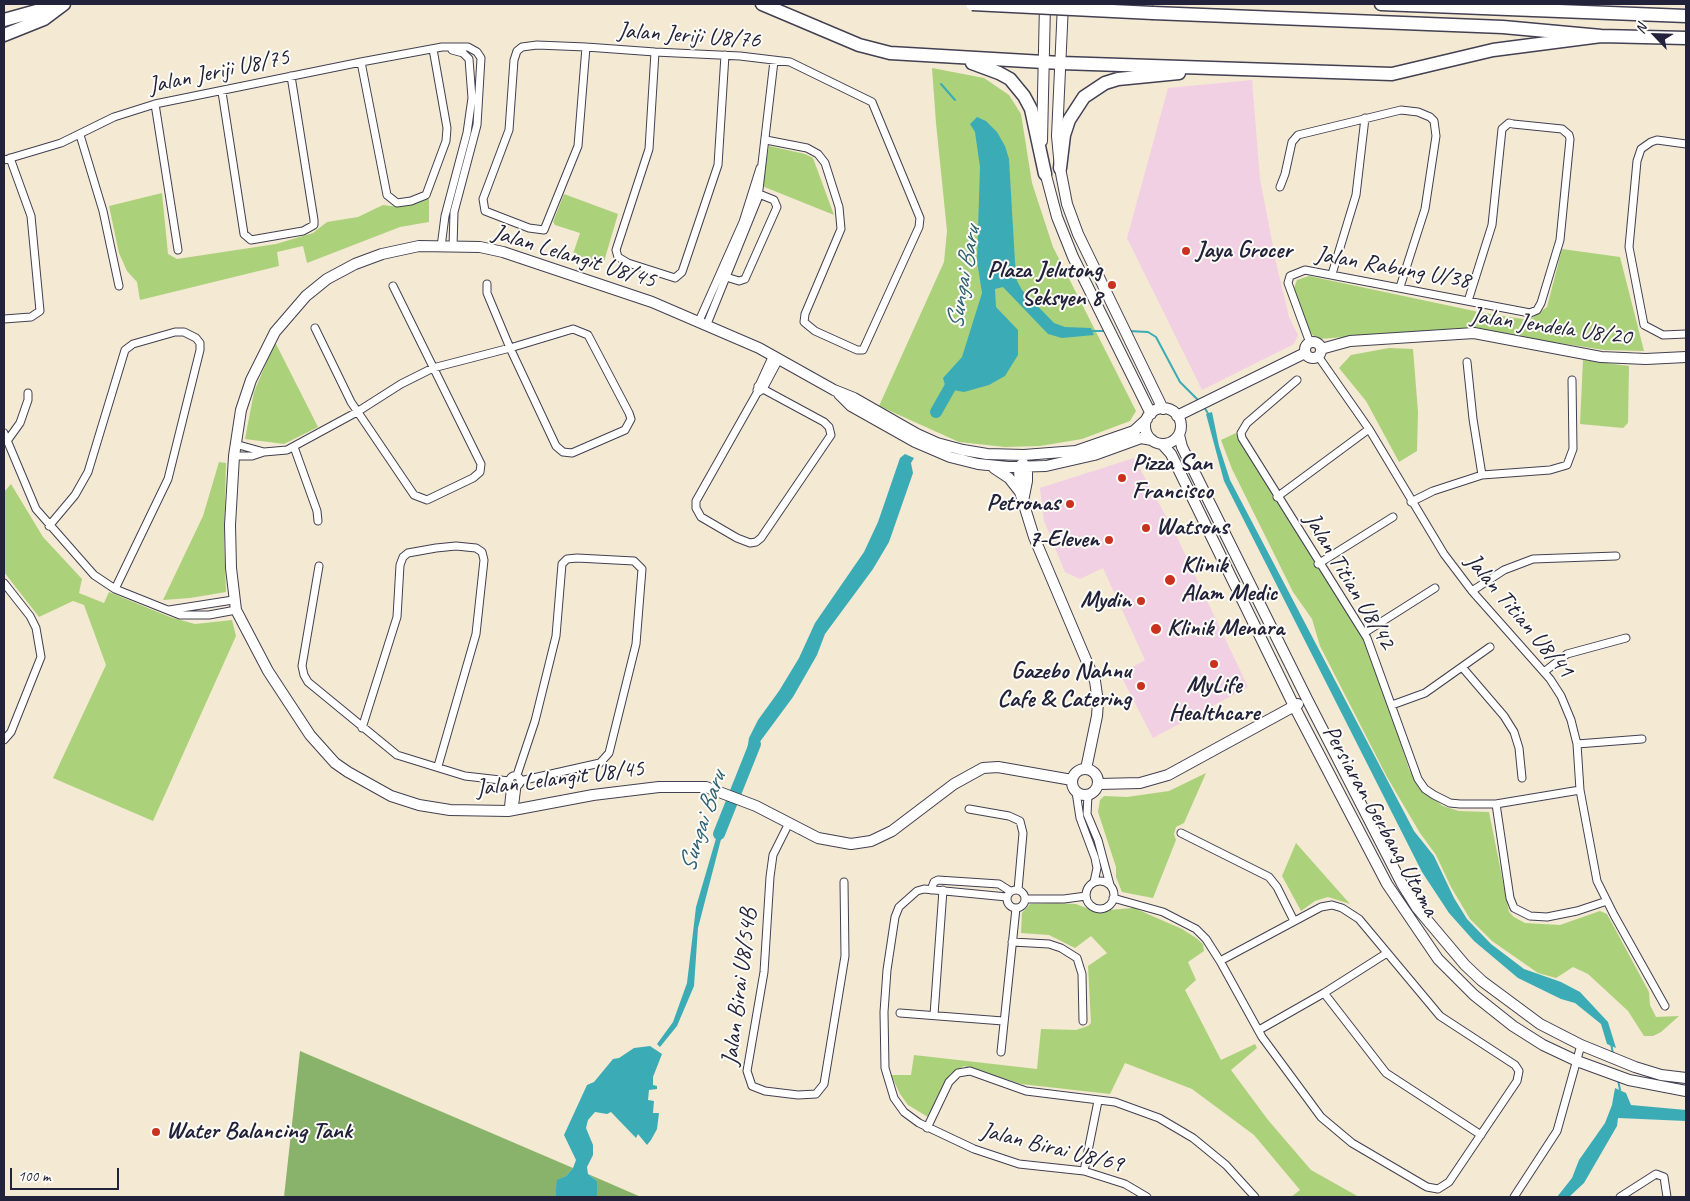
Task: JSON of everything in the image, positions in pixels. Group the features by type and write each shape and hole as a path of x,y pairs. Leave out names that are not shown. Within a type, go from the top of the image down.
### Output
{"highway":[{"path":"4,20 63,4"},
{"path":"4,35 44,19 63,4"},
{"path":"762,4 858,46 890,54 1061,63 1200,66 1392,74 1480,53 1601,36"},
{"path":"972,4 1503,27 1601,36 1686,38"},
{"path":"1381,4 1660,14"},
{"path":"1569,4 1686,16"},
{"path":"947,57 999,72 1018,88 1031,109 1045,174"},
{"path":"1060,168 1067,128 1076,106 1084,97 1104,83 1118,79 1188,73 1200,66"}],"street":[{"path":"1045,4 1042,134 1045,174 1065,237 1116,342 1149,417 1146,430 1152,440 1162,444 1172,442 1179,435 1181,425 1177,416 1163,409 1074,224 1067,204 1060,168 1057,136 1063,4"},
{"name":"Jalan Jeriji U8/76","path":"586,48 578,146 544,230 532,229 487,212 482,206 483,199 509,130 514,60 517,51 532,45 725,55 774,61 759,194 726,277 703,322"},
{"path":"441,247 446,212 467,133 472,98 469,59 463,53 442,47"},
{"name":"Jalan Jeriji U8/75","path":"4,319 31,317 40,311 31,216 7,159 80,135 114,118 155,104 442,47 468,47 477,52 481,58 477,126 454,212 453,247"},
{"path":"360,62 387,195 396,203 411,201 426,195 446,141 447,128 434,49"},
{"path":"654,52 649,149 616,250 618,257 628,263 675,278 682,272 718,165 725,55"},
{"path":"766,140 807,148 818,154 825,163 839,207 841,229 805,314 804,322 815,331 857,350 863,350 919,228 920,218 872,102 792,63 774,61"},
{"path":"222,92 244,234 251,240 303,230 314,225 314,220 292,76"},
{"path":"155,104 178,250"},
{"path":"1280,186 1294,138 1298,134 1401,110 1418,112 1430,117 1436,128 1425,209 1400,287"},
{"path":"1332,274 1356,195 1365,118"},
{"name":"Jalan Rabung U/38","path":"1310,342 1288,287 1288,279 1294,273 1305,270 1530,313 1537,310 1541,303 1560,240 1570,139 1566,132 1554,127 1509,124 1502,129 1492,225 1468,301"},
{"path":"80,135 103,211 119,286"},
{"path":"1686,144 1657,140 1641,149 1637,161 1629,248 1644,325 1656,334 1686,334"},
{"name":"Jalan Jeriji U8/76","path":"703,322 743,222 761,166"},
{"path":"726,277 738,281 744,279 777,206 774,200 759,194"},
{"name":"Jalan Lelangit U8/45","path":"1072,780 998,767 984,768 954,784 892,831 880,838 861,843 829,841 789,824 756,806 706,787 673,786 640,789 511,810 463,811 419,805 391,796 348,772 322,750 302,723 259,656 234,605 230,545 235,444 243,403 258,365 285,317 306,296 339,272 382,254 419,246 480,247 503,252 605,284 703,322 776,357 834,390 851,406 951,452 990,466 1046,466 1094,455 1141,438 1152,440"},
{"path":"235,444 264,452 278,452 294,447 357,412 401,384 434,368 510,348 570,330 586,333 629,413 630,419 627,428 572,453 560,450 554,444 510,348 487,293 487,284"},
{"path":"314,328 357,412 412,493 419,499 430,499 473,478 480,472 481,464 393,286"},
{"path":"49,526 76,495 88,472 125,350 133,344 175,332 184,332 196,338 200,343 200,350 168,479 115,589"},
{"name":"Jalan Jendela U8/20","path":"1319,352 1350,341 1474,333 1613,359 1686,357"},
{"path":"1310,342 1317,343 1319,352 1312,358 1305,353 1305,347 1310,342"},
{"name":"Jalan Titian U8/41","path":"1319,352 1369,429 1444,554 1472,591 1556,686 1571,720 1577,744 1580,790 1597,881 1665,1006"},
{"path":"1177,416 1213,396 1305,353"},
{"path":"759,389 824,422 829,427 831,435 761,538 756,542 750,543 736,538 704,519 698,514 696,505 701,490 776,357"},
{"path":"1467,362 1473,419 1482,475"},
{"name":"Jalan Titian U8/42","path":"1297,380 1243,427 1241,433 1244,444 1372,648 1412,768 1425,789 1450,803 1496,804 1580,790"},
{"path":"1412,502 1433,491 1482,475 1550,470 1567,464 1573,450 1572,380"},
{"path":"7,441 20,423 28,400 28,393"},
{"path":"1149,417 1163,409"},
{"name":"Jalan Lelangit U8/45","path":"951,452 1008,455 1061,453 1094,447 1134,431 1149,417"},
{"name":"Jalan Titian U8/42","path":"1277,496 1369,429"},
{"path":"4,433 27,494 49,526 90,573 115,589 180,615 190,616 234,605"},
{"name":"Persiaran Gerbang Utama","path":"1179,435 1182,447 1307,699 1417,908 1448,946 1482,981 1526,1015 1581,1046 1661,1075 1686,1078"},
{"name":"Persiaran Gerbang Utama","path":"1162,444 1171,454 1294,706 1387,884 1438,959 1474,995 1512,1026 1543,1046 1629,1080 1686,1091"},
{"path":"294,447 317,512 318,521"},
{"path":"234,456 252,456 264,452"},
{"path":"1008,455 1022,466 1024,494 1042,558 1095,681 1098,702 1097,716 1086,768"},
{"path":"1022,466 1036,455"},
{"path":"990,466 1003,473 1024,494"},
{"path":"1024,494 1035,475 1046,466"},
{"path":"1318,564 1393,517"},
{"path":"362,728 398,612 400,565 403,557 412,552 456,546 476,548 482,552 484,560 476,634 438,766"},
{"path":"1472,591 1504,570 1533,559 1616,556"},
{"path":"318,566 302,671 312,686 397,755 438,766 465,776 515,781 605,760 612,743 634,652 642,569 640,566 631,560 577,558 567,559 562,564 556,636 534,721 515,781 511,810"},
{"path":"4,583 30,616 36,628 41,657 11,732 4,740"},
{"path":"1364,633 1435,588"},
{"path":"1544,672 1567,654 1626,638"},
{"path":"1392,705 1426,693 1490,647"},
{"path":"1462,668 1504,716 1514,732 1519,748 1522,778"},
{"path":"1098,784 1140,783 1162,778 1307,699"},
{"path":"1577,744 1642,739"},
{"path":"1086,768 1075,773 1072,780 1080,818 1097,868 1094,882 1089,887 1086,896 1089,904 1100,909 1108,906 1113,898 1098,840 1087,814 1088,795"},
{"path":"1076,792 1088,795 1095,791 1098,784 1096,774 1086,768"},
{"path":"1496,804 1510,898 1514,908 1530,916 1547,917 1577,911 1607,901"},
{"path":"969,808 1009,816 1020,821 1023,833 1012,893 1008,904 1016,908 1022,906 1025,899 1023,893 1012,893"},
{"name":"Jalan Birai U8/54B","path":"789,824 774,855 770,878 764,972 747,1071 752,1086 765,1091 798,1095 816,1094 824,1084 845,956 844,882"},
{"path":"1181,833 1269,877 1277,887 1294,921"},
{"name":"Jalan Birai U8/69","path":"931,890 934,882 938,880 999,884 1012,893"},
{"path":"1094,882 1104,882 1110,886"},
{"path":"934,1016 943,890"},
{"name":"Jalan Birai U8/69","path":"1012,893 943,890 917,891 901,905 895,917 887,970 884,1012 884,1059 890,1090 904,1112 927,1128 974,1149 1006,1160 1084,1171 1125,1184 1147,1197"},
{"path":"1025,899 1064,899 1086,896"},
{"path":"1113,898 1163,912 1186,923 1206,939 1259,1030 1321,1116 1336,1132 1427,1187 1438,1189 1447,1185 1513,1088 1519,1071 1515,1065 1440,1016 1359,919 1349,911 1337,906 1321,907 1220,961"},
{"path":"1001,1052 1016,908"},
{"path":"1012,942 1049,944 1070,952 1077,958 1082,974 1083,1021"},
{"path":"1259,1030 1324,993 1387,953"},
{"path":"1324,993 1386,1072 1481,1135"},
{"path":"900,1013 1003,1021"},
{"path":"1514,1197 1557,1131 1581,1046"},
{"path":"927,1128 949,1082 958,1073 966,1070 1026,1091 1115,1102 1159,1118 1193,1138 1226,1165 1255,1197"},
{"path":"1084,1171 1098,1101"},
{"path":"1622,1196 1651,1176 1660,1174 1666,1181 1667,1197"}],"shaded area":[{"path":"1252,80 1260,179 1289,317 1298,335 1294,344 1202,390 1127,238 1168,88"},
{"path":"1134,458 1175,533 1248,687 1153,738 1120,674 1145,660 1103,568 1080,579 1065,572 1044,521 1040,488"}],"green space":[{"path":"932,68 984,78 1009,95 1021,114 1032,183 1053,247 1136,411 1130,421 1082,439 1040,446 1005,447 959,442 879,406 944,262 947,231"},
{"path":"769,146 805,154 813,158 834,215 762,186"},
{"path":"162,193 168,254 177,259 276,244 313,233 327,222 358,217 383,205 400,207 429,198 429,222 400,227 307,263 303,246 277,252 279,266 140,300 137,282 127,271 119,253 109,206"},
{"path":"564,194 618,214 603,265 573,254 580,233 555,225 553,222"},
{"path":"1562,249 1620,257 1644,351 1604,350 1462,328 1319,339 1309,333 1294,288 1297,280 1309,276 1479,312 1529,320 1547,307"},
{"path":"275,342 318,427 284,444 245,439 254,392"},
{"path":"1389,348 1413,349 1418,412 1417,451 1399,462 1366,401 1339,368 1351,355"},
{"path":"1583,360 1629,366 1628,423 1623,428 1580,424"},
{"path":"1236,433 1364,641 1374,662 1409,769 1422,791 1443,806 1459,811 1489,812 1509,912 1514,917 1525,923 1560,925 1600,911 1607,914 1649,992 1650,1005 1656,1017 1679,1016 1661,1032 1653,1036 1644,1036 1628,1011 1588,974 1573,967 1556,978 1538,973 1492,941 1470,919 1451,887 1436,855 1420,833 1387,777 1320,646 1312,619 1293,592 1232,469 1221,440"},
{"path":"219,462 226,463 224,540 226,592 163,600 203,516"},
{"path":"11,484 43,537 82,579 79,593 104,603 109,592 170,617 195,624 232,620 236,636 153,821 53,778 106,665 84,605 73,601 39,617 4,572 4,492"},
{"path":"1206,773 1184,823 1176,827 1174,834 1176,840 1153,898 1122,892 1098,812 1100,800 1104,796 1127,797 1169,791"},
{"path":"1296,843 1350,904 1328,897 1315,901 1301,911 1282,876"},
{"path":"1030,904 1076,904 1094,911 1134,908 1182,929 1203,944 1204,951 1188,962 1196,980 1185,990 1221,1060 1255,1044 1257,1048 1231,1070 1268,1120 1311,1170 1359,1197 1291,1197 1300,1190 1254,1135 1192,1089 1125,1063 1110,1094 1021,1084 964,1066 950,1074 928,1117 908,1105 900,1094 891,1075 911,1075 914,1055 1037,1069 1041,1029 1076,1030 1091,1023 1088,966 1107,953 1091,936 1075,948 1049,935 1021,933 1022,913"},
{"path":"300,1051 573,1168 566,1176 558,1180 555,1197 284,1197"},
{"path":"588,1174 641,1197 597,1197 597,1181"}],"water":[{"path":"977,117 986,121 997,132 1005,146 1009,159 1017,281 1022,290 1054,323 1065,327 1091,328 1094,335 1062,338 1048,334 1003,287 995,289 996,307 1018,330 1018,355 1005,376 989,385 964,392 953,390 945,385 943,378 962,357 982,293 977,261 980,167 975,132 970,124"},
{"path":"1212,412 1219,446 1230,480 1414,831 1434,856 1454,898 1467,919 1491,944 1524,969 1561,982 1580,992 1608,1022 1616,1048 1607,1044 1601,1024 1575,1003 1561,999 1518,978 1474,941 1449,913 1422,872 1224,481 1206,414"},
{"path":"905,454 914,458 911,463 913,473 889,542 873,569 825,634 817,655 793,697 759,743 751,759 746,757 749,738 758,720 779,691 799,658 815,623 864,552 878,522 900,458"},
{"path":"722,818 726,820 698,928 694,986 677,1026 660,1047 657,1044 673,1022 687,983 696,907"},
{"path":"650,1046 662,1054 653,1077 653,1085 657,1086 657,1089 649,1090 648,1100 654,1101 653,1113 659,1113 657,1129 651,1140 647,1145 638,1134 636,1138 611,1112 607,1114 595,1112 588,1120 586,1128 593,1145 593,1155 587,1167 588,1174 597,1181 597,1197 555,1197 557,1180 566,1176 573,1168 576,1160 564,1135 587,1085 594,1082 613,1059 619,1058 634,1048"},
{"path":"1615,1088 1626,1093 1631,1105 1686,1110 1686,1121 1618,1118 1617,1126 1584,1183 1569,1197 1557,1197 1572,1178 1579,1160 1605,1123 1612,1105"}],"waterway":[{"name":"Sungai Baru","path":"941,84 955,100"},
{"path":"1091,331 1106,331"},
{"path":"1128,331 1148,332 1156,337 1180,382 1199,401"},
{"name":"Sungai Baru","path":"936,412 957,375"},
{"path":"1204,407 1209,415"},
{"name":"Sungai Baru","path":"719,834 755,744"},
{"path":"1611,1043 1613,1054"},
{"path":"1618,1080 1620,1090"}],"place":[{"name":"Jaya Grocer","path":"1186,251"},
{"name":"Plaza Jelutong Seksyen 8","path":"1112,285"},
{"name":"Pizza San Francisco","path":"1122,478"},
{"name":"Petronas","path":"1070,504"},
{"name":"Watsons","path":"1146,528"},
{"name":"7-Eleven","path":"1109,540"},
{"name":"Klinik Alam Medic","path":"1170,580"},
{"name":"Mydin","path":"1141,601"},
{"name":"Klinik Menara","path":"1156,629"},
{"name":"MyLife Healthcare","path":"1214,664"},
{"name":"Gazebo Nahnu Cafe & Catering","path":"1141,686"},
{"name":"Water Balancing Tank","path":"156,1132"}]}
